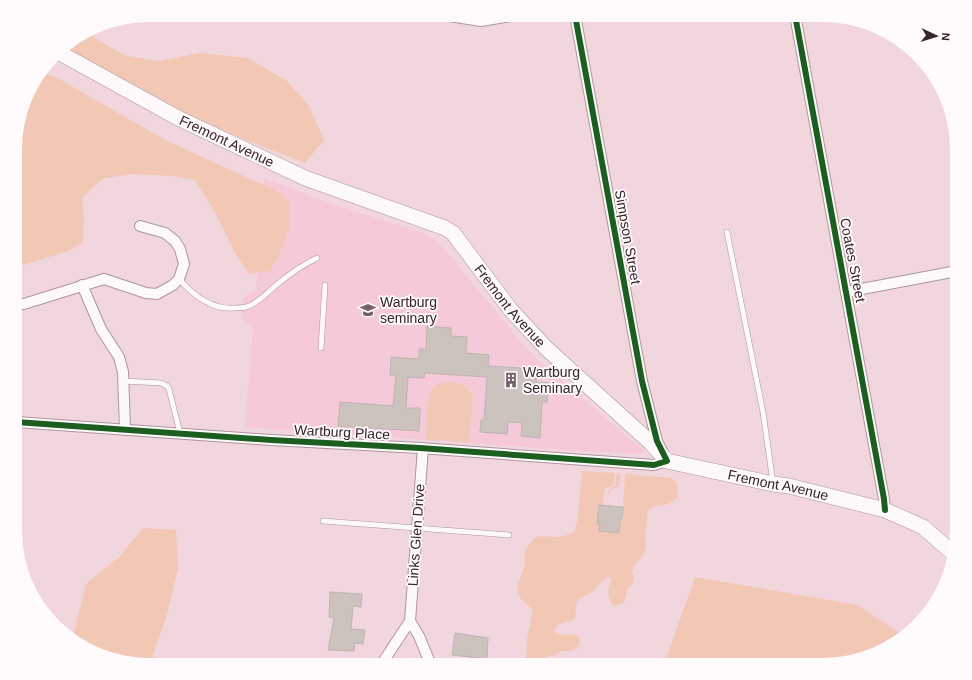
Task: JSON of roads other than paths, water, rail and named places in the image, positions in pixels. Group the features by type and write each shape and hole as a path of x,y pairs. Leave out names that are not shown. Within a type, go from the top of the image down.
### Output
{"main road":[{"name":"Fremont Avenue","path":"64,55 178,118 305,178 445,228 453,233 510,309 546,348 650,443 667,461 773,484 789,486 885,510 923,527 949,549"}],"street":[{"name":"Simpson Street","path":"576,22 642,381 657,441 667,461"},
{"name":"Coates Street","path":"796,22 885,510"},
{"path":"22,304 104,278 146,293 157,294 173,285 179,279 184,264 180,249 175,241 165,233 140,226"},
{"path":"846,292 950,272"},
{"path":"82,285 101,329 120,357 123,372 125,430"},
{"name":"Wartburg Place","path":"22,422 272,440 423,448 654,465 667,461"},
{"name":"Links Glen Drive","path":"386,658 410,621 423,448"},
{"path":"410,621 420,636 428,658"}],"lane":[{"path":"727,232 763,412 773,484"},
{"path":"179,279 197,297 208,304 230,309 240,308 249,306 261,298 294,270 317,258"},
{"path":"321,348 325,285"},
{"path":"123,381 161,383 166,386 169,389 180,434"},
{"path":"323,521 509,534"}],"place":[{"name":"Wartburg seminary","path":"368,310"},
{"name":"Wartburg Seminary","path":"511,380"}]}
